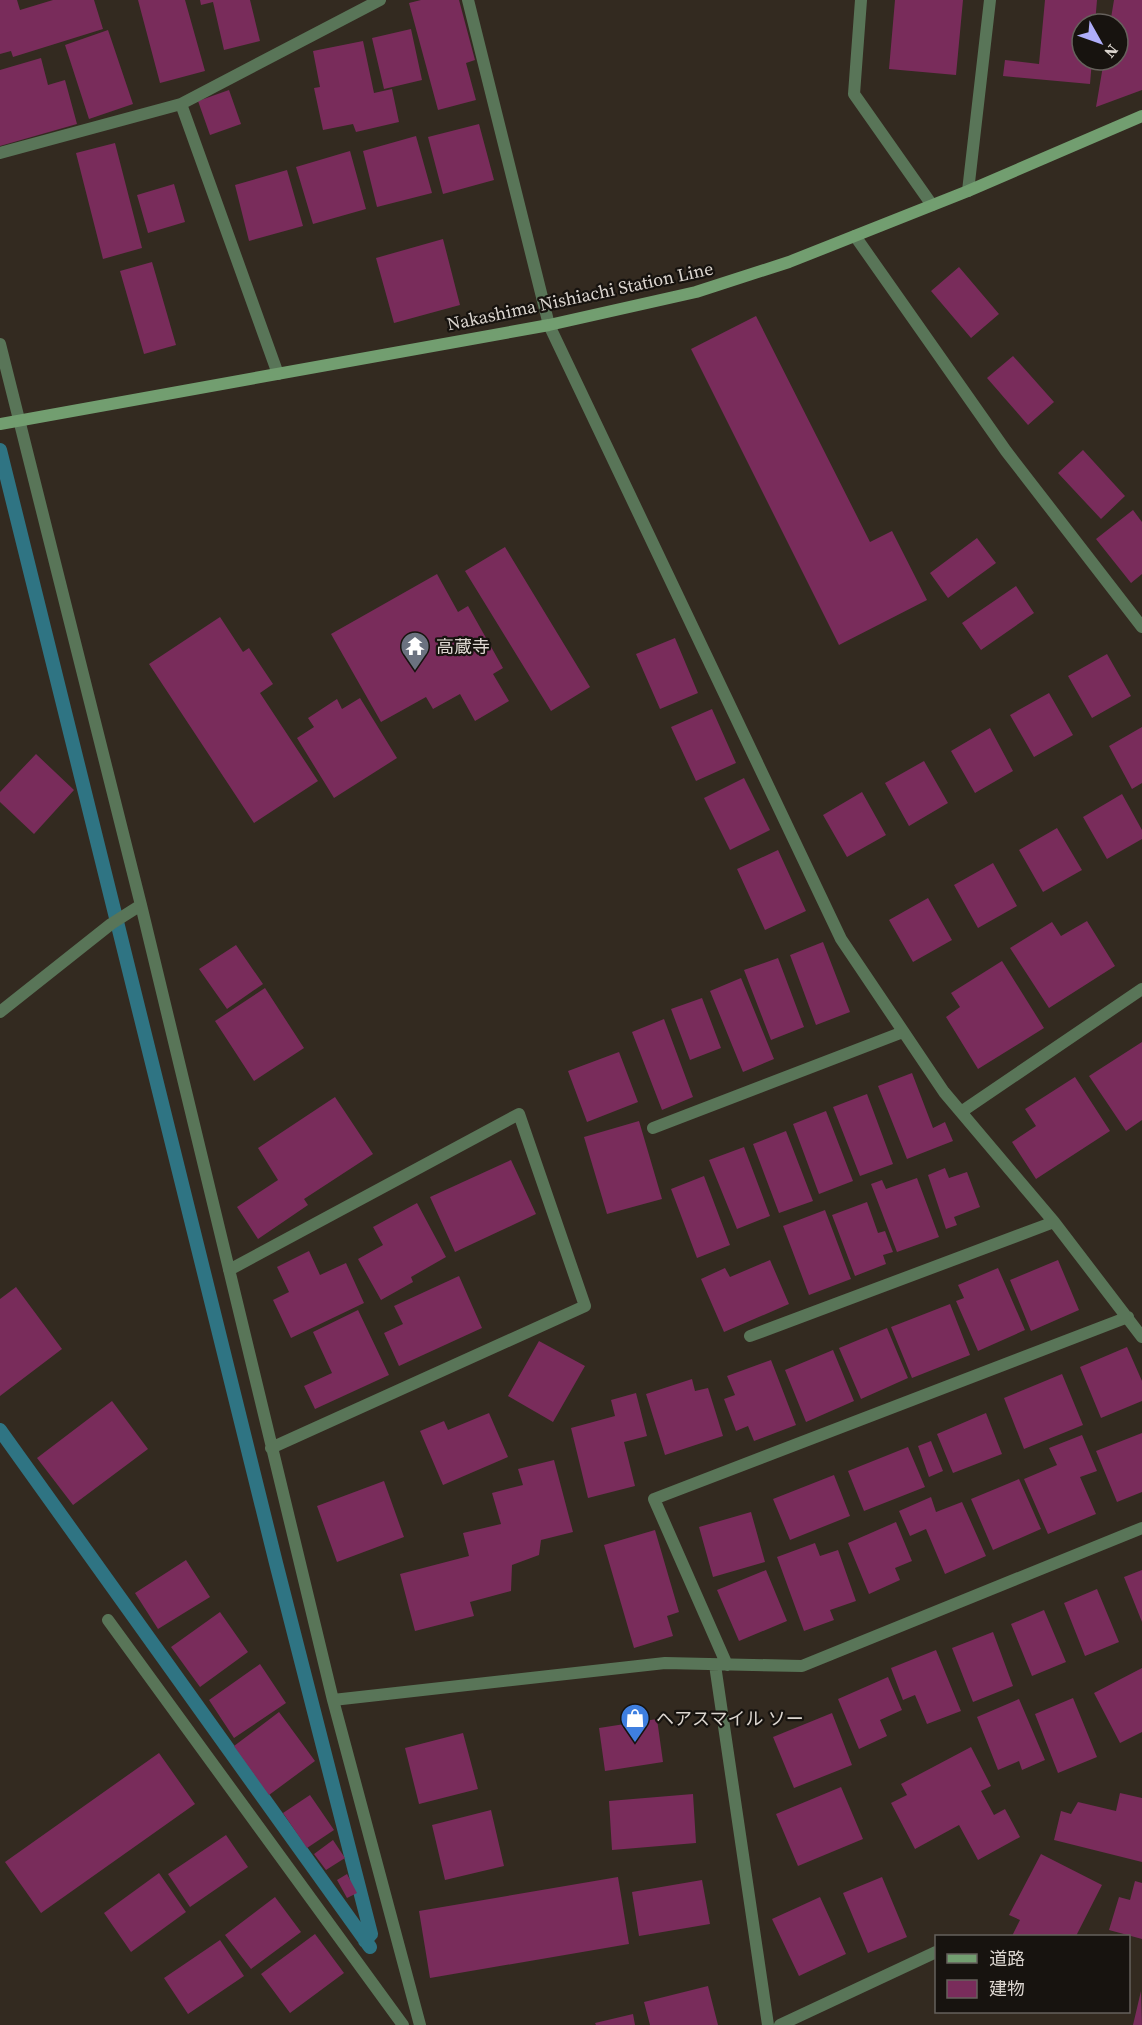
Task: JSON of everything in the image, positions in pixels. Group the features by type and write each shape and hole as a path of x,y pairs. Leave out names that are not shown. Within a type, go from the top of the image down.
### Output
{"main road":[{"name":"Nakashima Nishiachi Station Line","path":"0,424 549,325 696,292 789,262 1142,117"}],"street":[{"path":"0,153 181,104 380,0"},
{"path":"468,0 549,325 841,939 944,1092 1054,1222 1142,1337"},
{"path":"861,0 854,94 932,205"},
{"path":"968,190 990,0"},
{"path":"181,104 278,374"},
{"path":"855,236 1006,451 1142,627"},
{"path":"0,344 141,905 333,1700 420,2025"},
{"path":"0,1012 111,924 141,905"},
{"path":"961,1112 1142,989"},
{"path":"653,1128 903,1032"},
{"path":"229,1270 519,1114 585,1306 272,1448"},
{"path":"750,1336 1054,1222"},
{"path":"768,2025 721,1665 654,1499 1128,1317"},
{"path":"333,1700 665,1663 802,1666 1142,1528"},
{"path":"108,1620 404,2025"},
{"path":"780,2025 935,1952"}],"building":[{"path":"0,0 17,0 20,10 53,0 94,0 103,29 13,57 11,51 0,54"},
{"path":"138,0 185,0 205,71 160,83"},
{"path":"200,0 250,0 260,41 224,50 213,2 201,5"},
{"path":"421,0 459,0 475,60 466,63 476,100 438,110 409,3"},
{"path":"895,0 963,0 956,75 889,69"},
{"path":"1045,0 1097,0 1096,12 1070,12 1070,72 1091,72 1090,84 1003,76 1005,60 1039,64"},
{"path":"1114,0 1142,0 1142,90 1096,107 1102,72 1130,72 1130,12 1112,12"},
{"path":"411,29 422,80 384,89 372,38"},
{"path":"108,30 133,104 89,119 65,45"},
{"path":"363,41 374,93 392,89 399,122 356,132 353,124 323,130 314,88 320,87 313,51"},
{"path":"41,58 48,85 65,80 77,124 0,146 0,70"},
{"path":"229,90 241,124 210,135 198,101"},
{"path":"479,124 494,180 443,194 428,137"},
{"path":"416,136 432,193 377,207 363,151"},
{"path":"115,143 142,248 103,259 76,153"},
{"path":"350,151 366,209 313,224 296,167"},
{"path":"287,170 303,226 249,241 235,185"},
{"path":"174,184 185,222 148,233 137,195"},
{"path":"443,239 460,305 394,323 376,258"},
{"path":"152,262 176,345 144,354 120,271"},
{"path":"959,267 999,314 971,338 931,291"},
{"path":"756,316 870,542 892,531 927,600 839,645 691,349"},
{"path":"1013,356 1054,402 1028,425 987,378"},
{"path":"1083,450 1125,496 1101,519 1058,473"},
{"path":"1133,510 1142,522 1142,574 1131,583 1096,539"},
{"path":"977,538 996,563 948,598 930,573"},
{"path":"505,547 590,687 551,711 465,571"},
{"path":"437,574 458,612 468,606 503,668 493,674 509,701 475,721 460,694 433,709 426,697 381,722 331,634"},
{"path":"1016,586 1034,613 981,650 962,623"},
{"path":"220,617 243,652 249,648 273,684 260,693 318,781 254,823 149,664"},
{"path":"675,638 698,693 660,709 636,654"},
{"path":"1107,654 1131,696 1092,718 1068,676"},
{"path":"1049,693 1073,735 1034,757 1010,715"},
{"path":"360,698 397,758 334,798 297,738 314,727 308,718 337,699 342,709"},
{"path":"712,709 736,763 696,781 671,727"},
{"path":"1142,727 1142,783 1132,789 1109,746"},
{"path":"990,728 1013,771 975,793 951,751"},
{"path":"36,754 74,790 34,834 0,802 0,792"},
{"path":"924,761 948,803 909,826 885,783"},
{"path":"744,778 770,830 730,850 704,798"},
{"path":"862,792 886,835 847,857 823,815"},
{"path":"1122,794 1142,830 1142,839 1107,859 1083,817"},
{"path":"1057,828 1082,870 1043,892 1019,850"},
{"path":"778,850 806,911 765,930 737,869"},
{"path":"993,863 1017,906 978,928 954,885"},
{"path":"928,898 952,940 913,962 889,920"},
{"path":"1087,921 1115,966 1049,1008 1010,948 1052,922 1061,936"},
{"path":"823,942 850,1012 816,1025 790,955"},
{"path":"236,945 263,984 227,1009 199,969"},
{"path":"778,958 804,1027 771,1040 744,970"},
{"path":"1002,961 1044,1028 978,1069 946,1017 960,1007 951,993"},
{"path":"741,978 774,1059 743,1072 710,991"},
{"path":"265,988 304,1048 254,1081 215,1021"},
{"path":"702,998 721,1048 690,1060 671,1009"},
{"path":"664,1019 693,1097 662,1110 632,1032"},
{"path":"1142,1042 1142,1120 1126,1131 1089,1076"},
{"path":"619,1052 638,1102 587,1122 568,1071"},
{"path":"912,1073 933,1128 945,1122 953,1141 907,1159 878,1086"},
{"path":"1075,1077 1110,1131 1036,1179 1012,1142 1036,1126 1025,1109"},
{"path":"867,1094 893,1164 860,1176 833,1107"},
{"path":"335,1097 373,1154 304,1199 308,1205 258,1239 237,1207 278,1180 258,1148"},
{"path":"826,1111 853,1181 819,1194 793,1124"},
{"path":"639,1121 662,1199 607,1214 584,1137"},
{"path":"786,1131 813,1201 779,1213 753,1144"},
{"path":"744,1147 770,1216 737,1229 709,1160"},
{"path":"511,1160 536,1214 455,1252 430,1197"},
{"path":"945,1168 949,1178 967,1172 980,1207 954,1217 957,1225 946,1229 928,1175"},
{"path":"704,1176 730,1245 697,1258 671,1189"},
{"path":"917,1178 939,1237 897,1252 871,1184 882,1180 886,1189"},
{"path":"867,1202 878,1233 885,1231 893,1252 883,1255 886,1264 855,1276 832,1215"},
{"path":"417,1203 446,1257 411,1277 413,1282 381,1300 358,1259 383,1245 373,1227"},
{"path":"825,1210 851,1279 809,1295 783,1226"},
{"path":"309,1251 320,1275 346,1263 364,1303 291,1338 273,1300 289,1292 277,1267"},
{"path":"770,1260 789,1304 724,1332 701,1279 725,1268 730,1277"},
{"path":"1058,1260 1079,1310 1031,1331 1010,1280"},
{"path":"998,1268 1025,1330 978,1351 956,1301 964,1298 958,1285"},
{"path":"459,1276 482,1328 399,1366 384,1333 403,1324 394,1306"},
{"path":"16,1287 62,1349 0,1396 0,1299"},
{"path":"950,1304 970,1355 912,1378 891,1327"},
{"path":"358,1310 389,1375 315,1409 304,1386 332,1373 313,1332"},
{"path":"887,1328 908,1378 861,1399 839,1348"},
{"path":"539,1341 585,1366 553,1422 508,1396"},
{"path":"1127,1347 1142,1381 1142,1401 1101,1418 1080,1367"},
{"path":"833,1350 854,1401 806,1422 785,1370"},
{"path":"771,1360 796,1425 754,1441 748,1426 736,1431 724,1399 735,1395 727,1376"},
{"path":"1062,1374 1083,1425 1024,1449 1004,1398"},
{"path":"692,1379 695,1391 708,1388 723,1436 665,1455 646,1394"},
{"path":"636,1393 647,1436 624,1442 635,1486 588,1498 571,1428 615,1416 611,1400"},
{"path":"112,1401 148,1449 73,1505 37,1458"},
{"path":"489,1413 508,1457 443,1485 420,1431 444,1421 448,1430"},
{"path":"986,1413 1002,1454 953,1473 937,1434"},
{"path":"1142,1433 1142,1492 1117,1502 1096,1451"},
{"path":"1082,1435 1097,1471 1080,1477 1096,1514 1048,1534 1024,1479 1057,1465 1049,1448"},
{"path":"931,1441 943,1471 929,1477 918,1446"},
{"path":"908,1447 925,1487 864,1511 848,1471"},
{"path":"554,1460 573,1532 541,1540 539,1555 512,1565 511,1591 470,1602 474,1616 415,1631 400,1574 469,1556 463,1533 501,1524 492,1493 523,1485 518,1469"},
{"path":"834,1475 850,1516 790,1540 773,1499"},
{"path":"1019,1479 1041,1529 993,1550 971,1499"},
{"path":"384,1481 404,1537 337,1562 317,1506"},
{"path":"931,1497 936,1512 962,1502 986,1556 945,1574 926,1529 910,1536 899,1511"},
{"path":"751,1512 765,1562 713,1577 699,1527"},
{"path":"896,1522 912,1561 895,1568 900,1580 869,1594 848,1543"},
{"path":"655,1530 679,1612 667,1616 673,1636 634,1648 604,1545"},
{"path":"815,1543 820,1556 838,1550 856,1601 830,1610 834,1620 804,1631 777,1557"},
{"path":"186,1560 210,1597 158,1629 135,1593"},
{"path":"766,1570 787,1621 739,1641 717,1590"},
{"path":"1142,1570 1142,1622 1124,1577"},
{"path":"1097,1589 1119,1642 1085,1656 1064,1603"},
{"path":"1044,1610 1066,1662 1032,1676 1011,1624"},
{"path":"220,1612 248,1652 200,1687 171,1647"},
{"path":"993,1632 1013,1686 973,1702 952,1648"},
{"path":"936,1650 961,1711 927,1724 915,1695 903,1700 891,1668"},
{"path":"260,1664 286,1703 234,1738 209,1700"},
{"path":"1142,1668 1142,1732 1120,1743 1094,1693"},
{"path":"888,1677 902,1710 880,1720 887,1736 859,1749 838,1699"},
{"path":"1073,1698 1097,1757 1058,1773 1035,1714"},
{"path":"1019,1699 1045,1760 1022,1770 1019,1761 998,1770 977,1717"},
{"path":"279,1712 315,1761 269,1795 234,1746"},
{"path":"832,1713 852,1765 794,1788 773,1737"},
{"path":"657,1719 663,1762 605,1771 599,1728"},
{"path":"463,1733 478,1789 419,1804 405,1748"},
{"path":"971,1747 991,1786 981,1791 994,1815 1005,1809 1020,1837 978,1860 959,1825 915,1849 891,1803 907,1795 901,1784"},
{"path":"159,1753 195,1804 41,1913 5,1862"},
{"path":"841,1787 863,1839 798,1866 776,1814"},
{"path":"1120,1793 1142,1798 1142,1862 1054,1840 1061,1811 1071,1814 1078,1802 1116,1811"},
{"path":"693,1794 696,1843 612,1850 609,1801"},
{"path":"310,1795 334,1830 307,1848 283,1813"},
{"path":"491,1810 504,1866 445,1880 432,1825"},
{"path":"226,1835 248,1867 190,1907 168,1874"},
{"path":"333,1840 345,1858 326,1870 314,1854"},
{"path":"1041,1854 1102,1885 1077,1935 1012,1935 1020,1920 1009,1915"},
{"path":"159,1873 186,1912 131,1952 104,1913"},
{"path":"347,1874 357,1893 347,1898 337,1880"},
{"path":"618,1877 629,1944 430,1978 419,1911"},
{"path":"882,1877 907,1937 868,1953 843,1893"},
{"path":"702,1880 710,1924 639,1936 632,1892"},
{"path":"1135,1881 1142,1883 1142,1939 1109,1930 1119,1897 1130,1900"},
{"path":"275,1897 301,1932 251,1969 225,1935"},
{"path":"820,1897 846,1954 799,1976 772,1919"},
{"path":"315,1934 344,1973 290,2013 261,1974"},
{"path":"220,1940 244,1976 188,2014 164,1978"},
{"path":"708,1986 718,2025 650,2025 644,2002"},
{"path":"1141,1991 1142,2025 1133,2025"},
{"path":"633,2014 635,2025 596,2025 595,2023"}],"waterway":[{"path":"0,450 276,1563 371,1934 365,1941"},
{"path":"0,1430 370,1947"}],"place":[{"name":"高蔵寺","path":"415,672"},
{"name":"ヘアスマイル ソー","path":"635,1744"}]}
